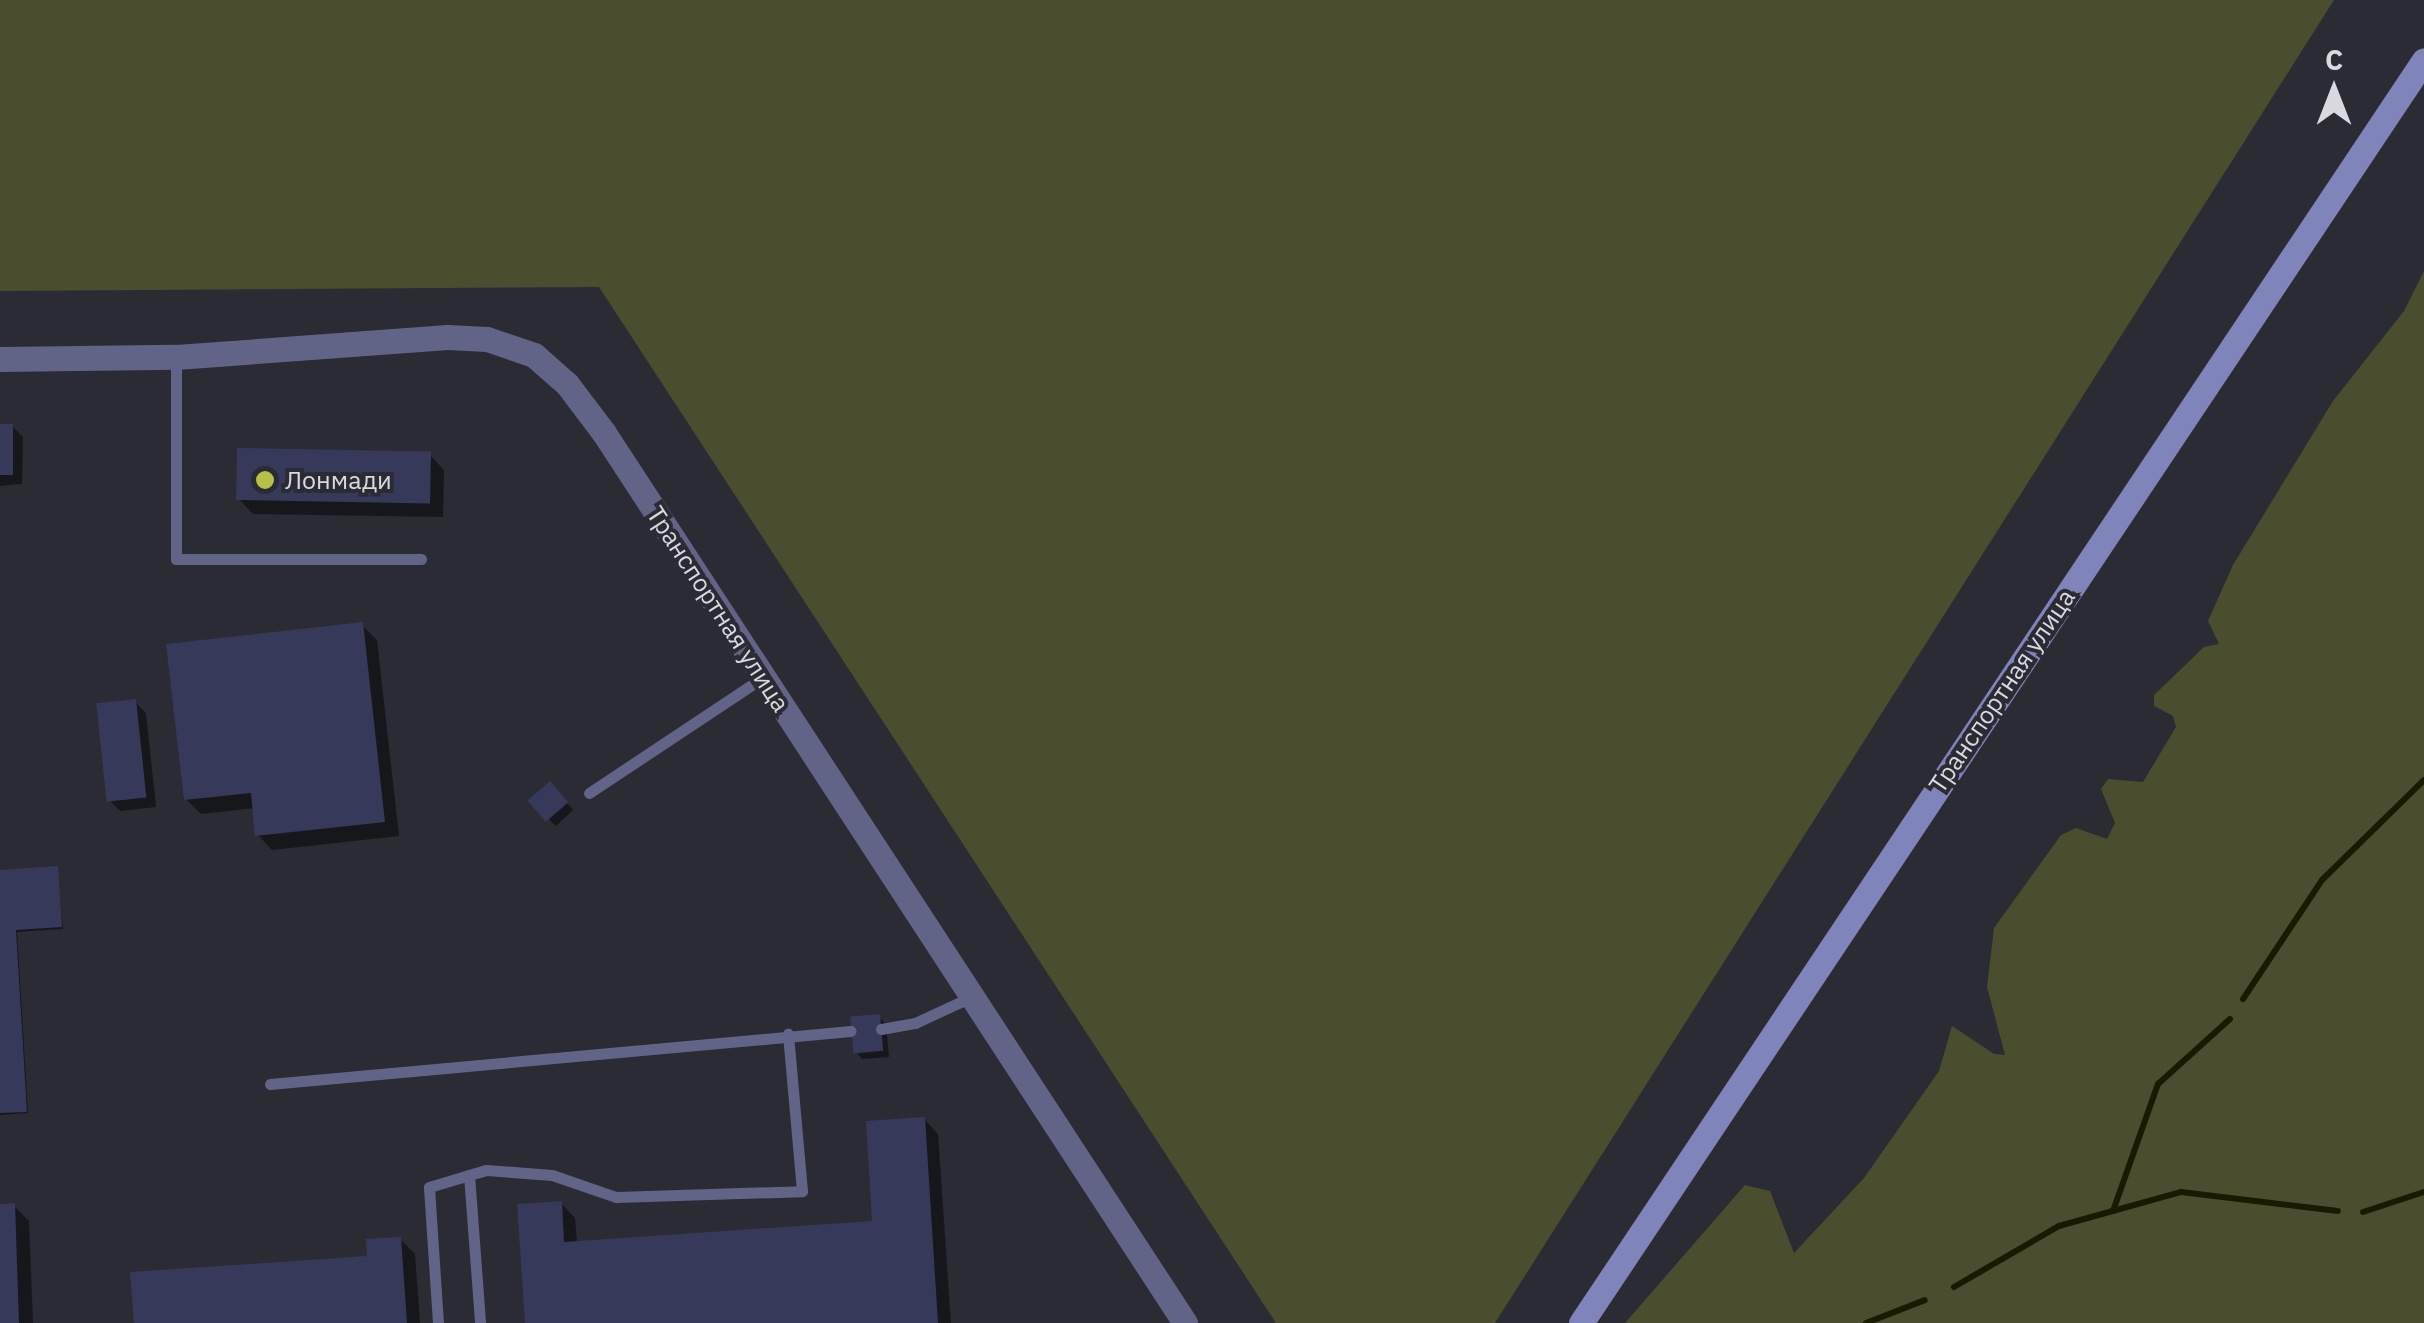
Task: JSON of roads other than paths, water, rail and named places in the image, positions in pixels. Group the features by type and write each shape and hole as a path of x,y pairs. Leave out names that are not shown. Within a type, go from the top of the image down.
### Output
{"main road":[{"name":"Транспортная улица","path":"1580,1323 2424,60"}],"street":[{"name":"Транспортная улица","path":"0,359 176,358 447,336 487,339 534,355 568,384 604,433 1177,1320"}],"lane":[{"path":"176,358 176,559 421,559"},
{"path":"589,793 762,678"},
{"path":"881,1029 915,1024 971,997"},
{"path":"270,1084 851,1031"},
{"path":"438,1323 429,1187 468,1176 552,1176 616,1197 802,1191 788,1034"},
{"path":"468,1176 480,1323"}],"waterway":[{"path":"2243,999 2322,880 2424,780"},
{"path":"2113,1211 2158,1084 2230,1019"},
{"path":"1954,1287 2059,1226 2181,1192 2338,1211"},
{"path":"2363,1212 2424,1192"},
{"path":"1866,1323 1925,1300"}],"place":[{"name":"Лонмади","path":"265,480"}]}
